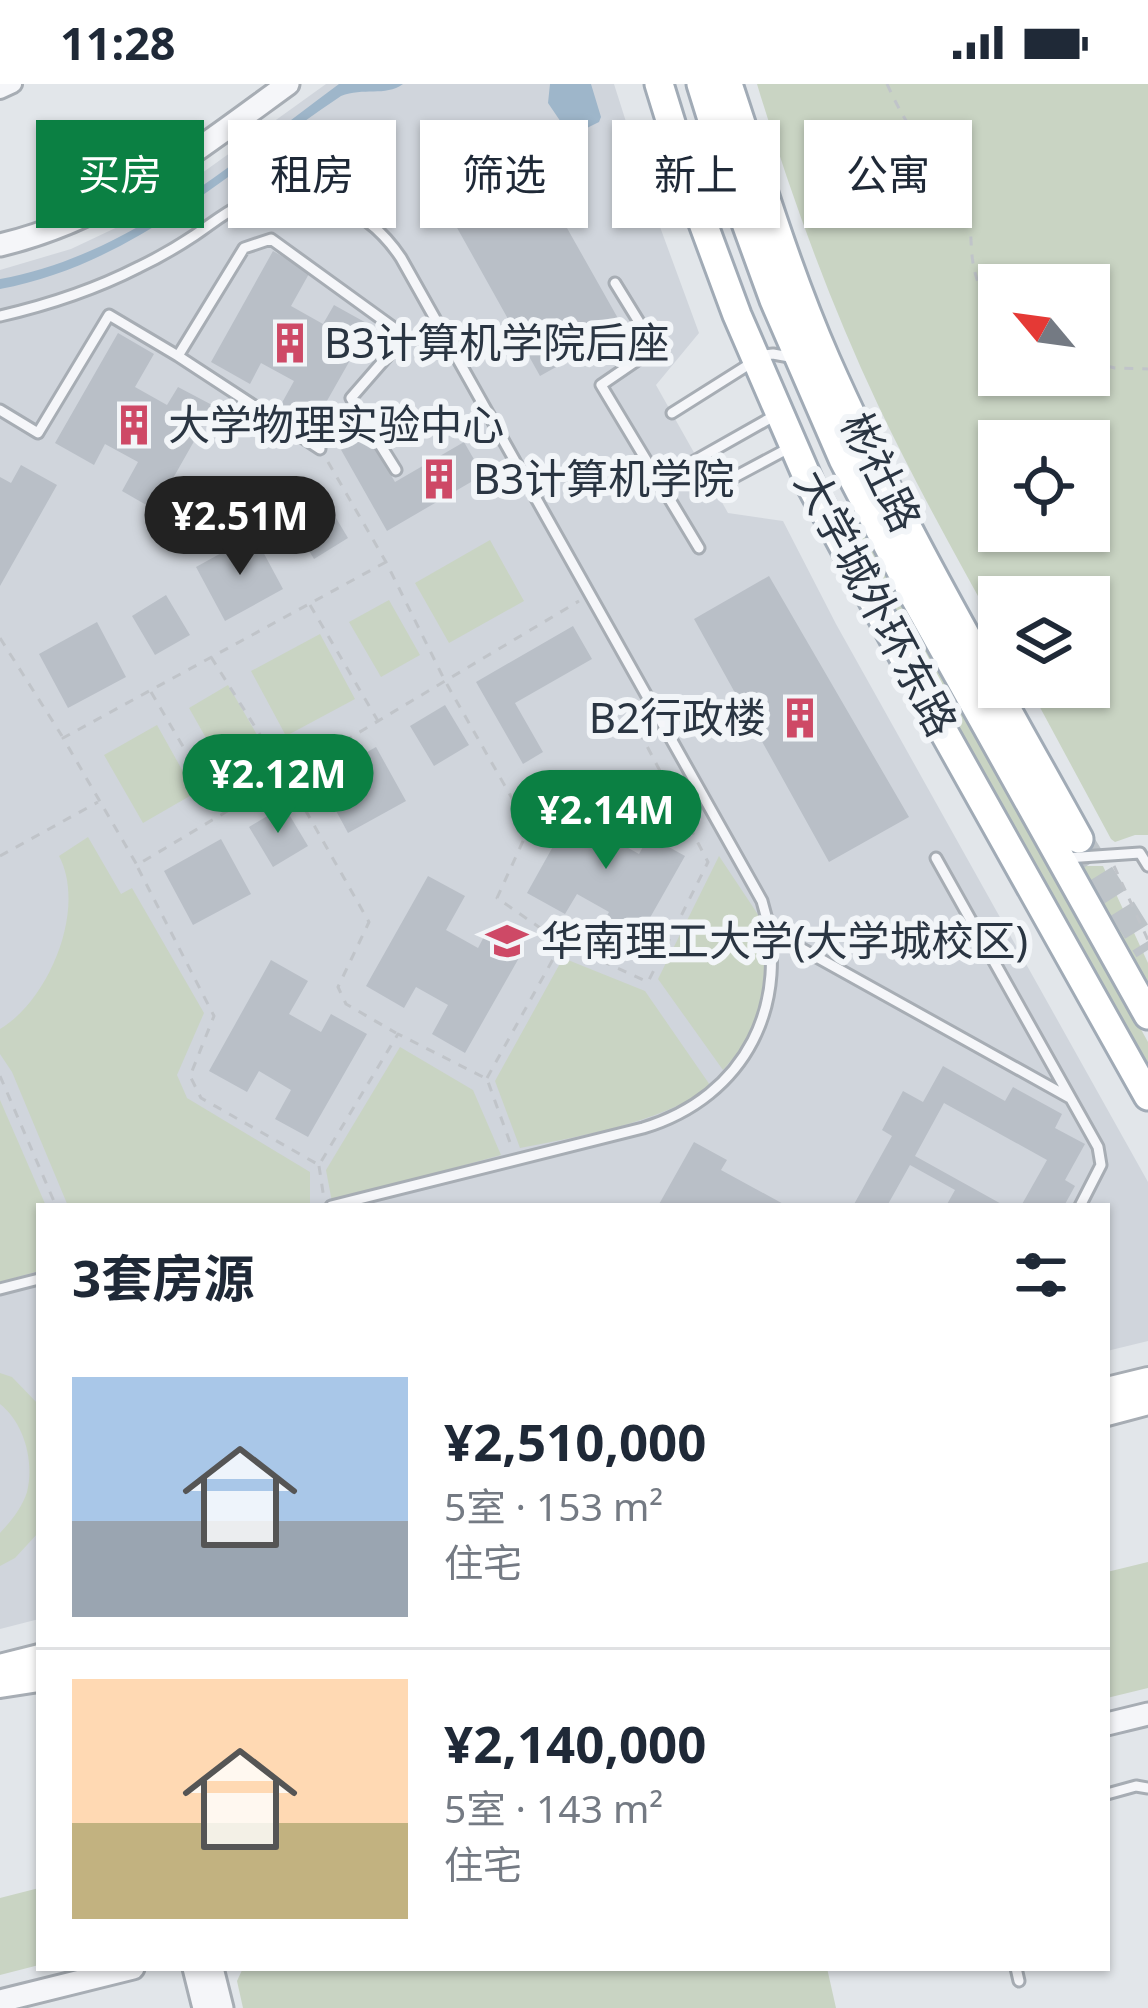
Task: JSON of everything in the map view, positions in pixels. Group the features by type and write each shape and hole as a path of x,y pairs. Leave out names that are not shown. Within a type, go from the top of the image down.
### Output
{"main road":[{"name":"大学城外环东路","path":"659,84 710,243 755,359 830,523 1148,1096"},
{"name":"大学城外环东路","path":"701,84 748,229 800,361 865,504 1070,849 1148,1015"},
{"name":"彬社路","path":"728,84 778,236 836,381 1070,849"},
{"path":"710,243 718,253 736,255 749,242 748,229"},
{"path":"830,523 848,506 865,504"},
{"path":"1110,1389 1148,1380"},
{"path":"1110,1412 1148,1402"},
{"path":"0,1667 36,1658"},
{"path":"0,1685 36,1679"}],"street":[{"path":"0,90 13,84"},
{"path":"0,245 71,223 117,202 288,84"},
{"path":"1110,1723 1148,1714"},
{"path":"0,2001 121,1971"},
{"path":"195,1971 204,2008"},
{"path":"213,1971 222,2008"}],"lane":[{"path":"0,316 109,282 256,200 302,195 331,201 364,218 393,246 412,278 761,901 770,931 772,975 759,1028 733,1070 706,1097 664,1122 340,1203"},
{"path":"178,356 244,248 271,239 405,336 351,398 396,470"},
{"path":"614,283 656,348 601,385 699,548"},
{"path":"0,410 38,434 109,315 320,449"},
{"path":"672,413 755,359 773,354 800,361"},
{"path":"659,481 779,414"},
{"path":"714,488 793,446"},
{"path":"1070,849 1140,853 1148,866"},
{"path":"936,858 1098,1147 1102,1160 1082,1203"},
{"path":"770,931 1070,1098"},
{"path":"0,1289 36,1280"},
{"path":"1110,1793 1136,1786 1148,1788"},
{"path":"1017,1971 1019,1981"}],"path":[{"path":"886,84 909,128 967,193 972,266 978,280"},
{"path":"1110,367 1148,369"},
{"path":"366,421 320,449 529,827 497,898 562,943 648,982 708,862 638,731"},
{"path":"63,738 386,562"},
{"path":"137,865 590,594"},
{"path":"309,604 377,721"},
{"path":"0,638 137,865 214,1016 190,1076 201,1098 319,1165"},
{"path":"212,657 369,922 338,987 346,1004 487,1079 511,1145"},
{"path":"150,690 223,814"},
{"path":"0,856 100,800"},
{"path":"1114,866 1148,940"},
{"path":"487,1079 562,943"},
{"path":"327,1203 319,1165 398,1034"},
{"path":"0,1076 55,1203"}],"shaded area":[{"name":"华南理工大学(大学城校区)","path":"326,84 614,84 625,120 612,120 612,228 660,228 699,333 656,385 728,513 783,521 1148,1182 1148,1341 1110,1350 1110,1203 36,1203 36,1620 0,1629 0,270 71,249 115,228 204,228 204,172 228,154 228,228 396,228 396,120 276,120"}],"green space":[{"path":"757,84 1148,84 1148,835 1111,839 1040,708 1110,708 1110,576 978,576 978,596 860,366 806,228 972,228 972,120 804,120 804,223 780,154 780,120 768,120"},
{"path":"852,518 860,522 1148,1042 1148,1069 886,600 846,524"},
{"path":"490,540 524,601 449,643 415,583"},
{"path":"389,600 420,655 381,677 349,622"},
{"path":"320,634 355,699 286,736 251,671"},
{"path":"228,685 267,752 227,775 189,708"},
{"path":"157,725 195,793 143,823 104,755"},
{"path":"88,837 121,894 132,888 204,1013 177,1075 187,1098 310,1172 310,1203 67,1203 0,1054 0,1029 34,997 48,975 66,926 67,877 59,856"},
{"path":"719,856 767,928 767,988 754,1034 723,1070 658,979"},
{"path":"1085,866 1103,866 1148,963 1148,991 1082,871"},
{"path":"563,958 645,991 712,1088 642,1120 520,1148 495,1081"},
{"path":"400,1047 473,1090 501,1155 332,1202 326,1170"},
{"path":"0,1100 45,1203 36,1203 36,1272 0,1282"},
{"path":"0,1373 12,1377 36,1402 36,1535 15,1558 0,1566 0,1533 25,1498 29,1467 21,1431 0,1404"},
{"path":"1148,1562 1148,1688 1110,1697 1110,1571"},
{"path":"36,1889 36,1966 0,1975 0,1898"},
{"path":"242,1971 828,1971 836,2008 243,2008 237,1981"}],"water":[{"path":"339,84 403,84 341,96 308,120 291,120"},
{"path":"550,84 591,84 601,117 588,128 588,120 560,120 548,103"},
{"path":"228,167 228,178 204,194 204,184"},
{"path":"135,228 151,228 94,259 0,289 0,279 93,250"}],"building":[{"path":"457,228 567,228 624,329 540,376"},
{"name":"B3计算机学院后座","path":"273,251 310,272 291,306 323,324 334,305 370,325 311,429 278,410 294,381 261,363 250,384 211,362"},
{"name":"大学物理实验中心","path":"118,333 154,354 135,387 167,405 178,387 214,406 155,510 122,491 138,462 105,444 94,465 55,443"},
{"name":"B3计算机学院","path":"366,433 395,482 464,442 483,475 387,531 340,448"},
{"path":"21,465 57,485 0,586 0,477 11,483"},
{"path":"324,498 348,538 314,559 290,519"},
{"path":"254,535 283,589 225,621 196,567"},
{"name":"B2行政楼","path":"769,576 909,817 829,862 694,619"},
{"path":"166,595 190,635 155,655 132,616"},
{"path":"97,622 126,677 68,708 39,654"},
{"path":"573,626 592,659 515,703 543,752 523,764 476,682"},
{"path":"445,705 469,745 434,766 410,726"},
{"path":"376,747 406,801 348,833 319,779"},
{"path":"589,782 626,803 607,836 639,854 649,836 685,856 626,960 593,941 609,912 577,894 565,914 527,893"},
{"path":"284,806 308,846 273,867 249,827"},
{"path":"221,839 251,894 193,925 164,871"},
{"path":"428,876 465,896 446,930 478,948 488,929 524,949 465,1053 432,1034 448,1005 416,987 404,1008 366,986"},
{"path":"271,960 308,981 289,1014 321,1032 331,1014 367,1034 308,1137 275,1119 291,1090 259,1071 247,1092 209,1071"},
{"path":"943,1066 1005,1101 1013,1087 1062,1114 1055,1128 1085,1144 1065,1180 1075,1186 1066,1203 1023,1203 1047,1160 944,1103 915,1156 1000,1203 948,1203 955,1190 910,1165 889,1203 855,1203 892,1136 882,1130 903,1091 923,1102"},
{"path":"694,1142 727,1160 721,1170 782,1203 660,1203"}],"tunnel":[{"path":"1079,839 1148,950"}],"place":[{"name":"B3计算机学院后座","path":"290,343"},
{"name":"大学物理实验中心","path":"134,425"},
{"name":"B3计算机学院","path":"439,479"},
{"name":"B2行政楼","path":"800,718"},
{"name":"华南理工大学(大学城校区)","path":"507,941"}]}
